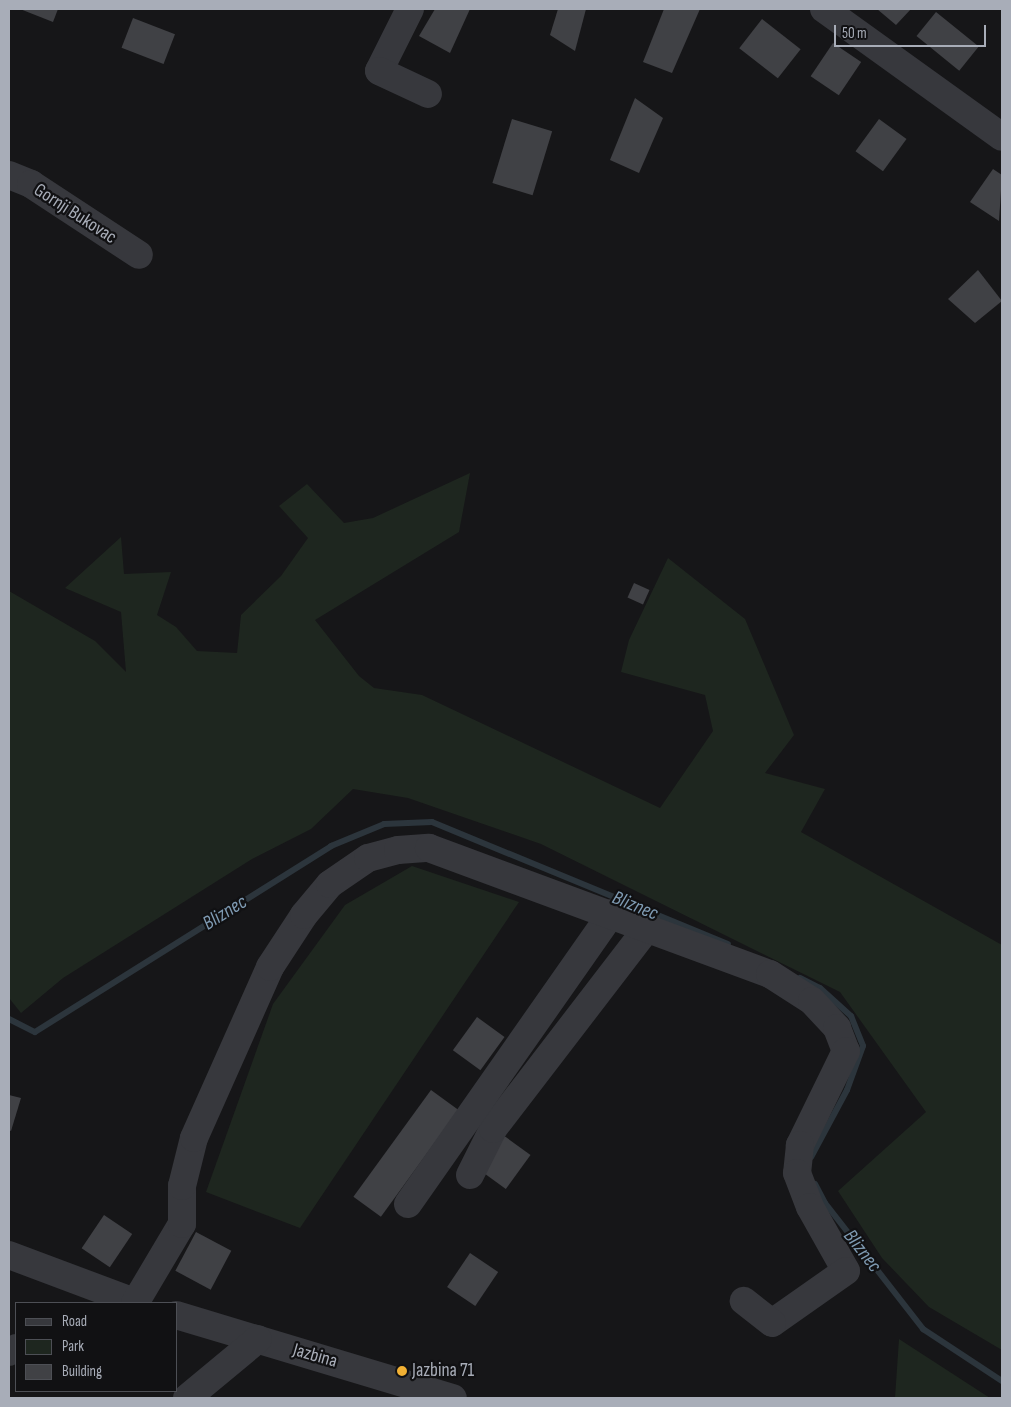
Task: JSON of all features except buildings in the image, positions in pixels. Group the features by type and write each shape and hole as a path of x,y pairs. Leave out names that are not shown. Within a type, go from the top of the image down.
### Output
{"street":[{"path":"410,9 379,71 428,94"},
{"path":"824,9 1002,137"},
{"name":"Gornji Bukovac","path":"9,175 31,184 139,255"},
{"path":"137,1302 182,1224 182,1186 194,1138 270,967 330,884 368,858 398,850 429,848 648,927 770,974 812,1001 838,1028 846,1051 800,1145 797,1173 810,1207 846,1271 772,1323 744,1301"},
{"path":"408,1204 612,914"},
{"path":"470,1175 493,1129 648,927"},
{"path":"9,1255 95,1298 128,1302"},
{"name":"Jazbina","path":"178,1316 453,1398"},
{"path":"187,1398 258,1339"}],"green space":[{"path":"470,473 459,532 315,620 359,676 374,688 422,695 660,808 713,731 705,695 621,672 629,640 668,558 745,619 794,735 765,773 825,789 801,832 1002,945 1002,1350 929,1307 882,1258 838,1191 926,1112 840,992 541,844 408,798 353,789 311,829 252,859 63,978 21,1013 9,998 9,591 95,641 126,672 121,612 65,588 121,537 124,574 171,572 157,615 176,627 197,651 237,653 241,615 281,576 308,538 279,506 307,484 344,523 373,518"},
{"path":"412,866 519,902 300,1228 206,1192 273,1004 345,905"},
{"path":"899,1339 990,1398 895,1398"}],"waterway":[{"name":"Bliznec","path":"9,1019 35,1032 331,846 384,824 432,822 728,944"},
{"name":"Bliznec","path":"800,978 820,988 851,1016 863,1046 847,1090 811,1157"},
{"name":"Bliznec","path":"815,1184 825,1203 923,1329 1002,1381"}],"place":[{"name":"Jazbina 71","path":"402,1371"}]}
